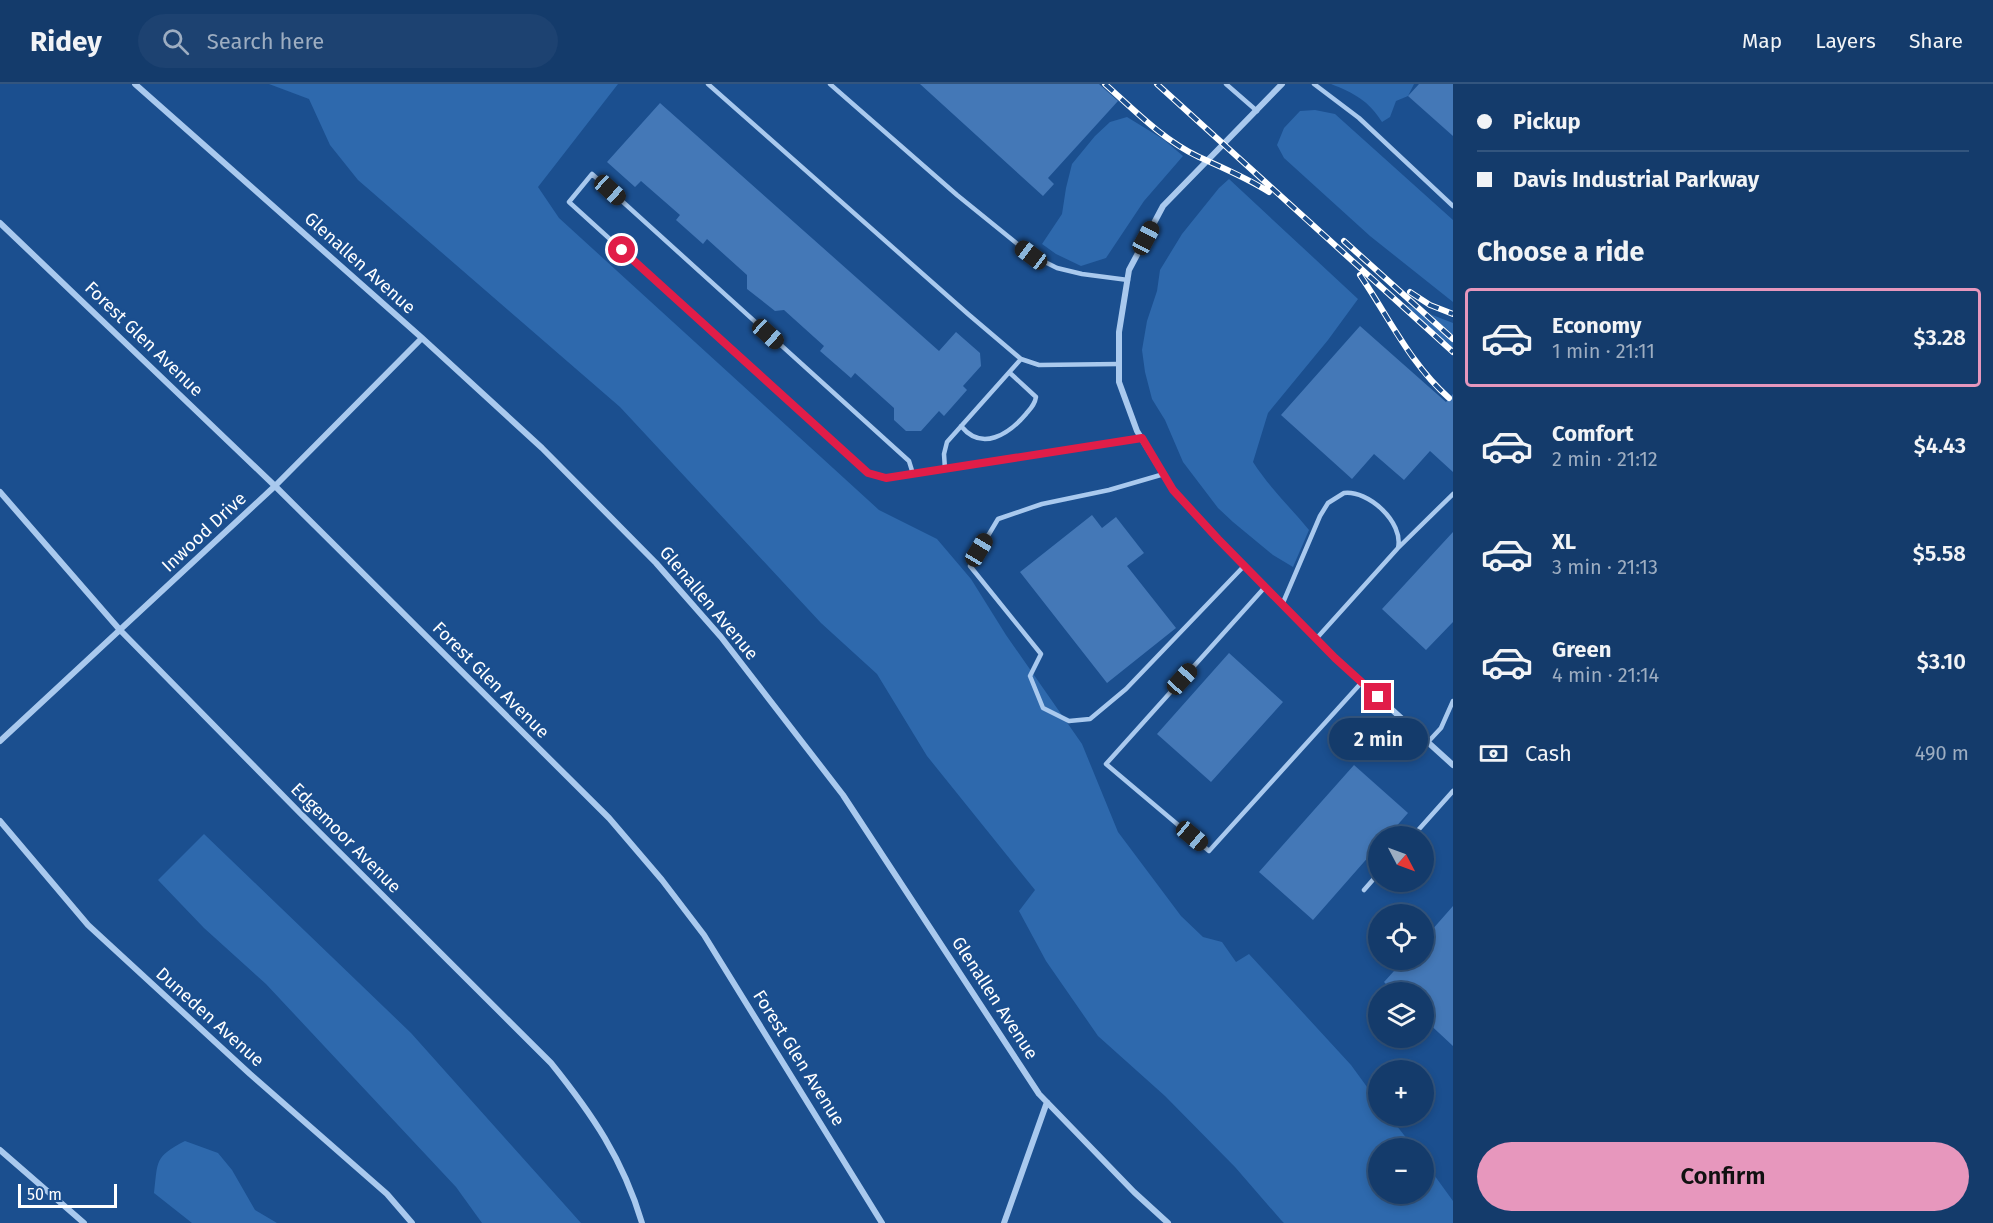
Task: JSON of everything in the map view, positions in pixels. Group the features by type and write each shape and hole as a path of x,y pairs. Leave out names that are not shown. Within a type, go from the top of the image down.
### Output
{"street":[{"name":"Glenallen Avenue","path":"135,84 422,338 542,448 656,563 721,637 843,795 1039,1094 1134,1192 1168,1223"},
{"path":"1282,84 1163,206 1129,270 1119,332 1119,382 1142,438 1173,490 1316,639 1453,765"},
{"name":"Forest Glen Avenue","path":"0,223 275,486 609,818 662,880 704,935 882,1223"},
{"name":"Inwood Drive","path":"0,741 275,486 422,338"},
{"name":"Edgemoor Avenue","path":"0,492 120,630 292,806 551,1063 602,1131 624,1172 642,1223"},
{"name":"Duneden Avenue","path":"0,821 88,925 250,1074 387,1194 412,1223"},
{"path":"1004,1223 1047,1102"},
{"path":"0,1150 84,1223"}],"lane":[{"path":"708,84 1022,359 1039,365 1119,364"},
{"path":"830,84 957,195 1031,255 1057,268 1128,280"},
{"path":"1226,84 1257,111"},
{"path":"1314,84 1359,118 1453,206"},
{"path":"913,474 909,461 592,174 569,202 868,473 886,478 913,474 945,469 1142,438"},
{"path":"945,469 944,454 947,442 1022,359"},
{"path":"961,426 969,435 988,438 1006,434 1020,422 1035,403 1036,397 1010,373"},
{"path":"1164,474 1109,490 1042,504 998,519 970,566 1041,654 1030,676 1043,708 1069,721 1090,719 1126,689 1244,566"},
{"path":"1282,605 1320,516 1328,503 1344,493 1359,495 1391,518 1400,539 1398,548"},
{"path":"1316,639 1398,548 1453,494"},
{"path":"1264,587 1106,764 1209,851 1362,682"},
{"path":"1428,742 1441,728 1453,701"},
{"path":"1422,826 1453,791"},
{"path":"1364,890 1368,885"}],"shaded area":[{"path":"269,84 618,84 538,187 559,218 879,510 937,539 971,579 1006,635 1082,744 1118,832 1181,916 1203,937 1222,942 1236,962 1249,954 1351,1065 1368,1088 1368,1126 1397,1126 1406,1138 1368,1138 1368,1204 1434,1204 1434,1175 1453,1201 1453,1223 1284,1223 1235,1167 1165,1096 1098,1036 1046,961 1019,911 1035,890 927,756 877,674 821,623 620,407 358,180 330,145 309,99"},
{"path":"1331,84 1414,84 1408,96 1396,101 1390,117 1382,122 1372,108 1360,98"},
{"path":"1315,110 1335,114 1453,220 1453,302 1370,236 1284,158 1277,145 1284,128 1300,111"},
{"path":"1127,117 1163,139 1183,156 1144,201 1106,258 1081,266 1056,254 1042,244 1062,214 1072,164 1110,122"},
{"path":"1229,179 1358,299 1328,340 1268,413 1253,462 1309,530 1293,567 1273,555 1218,508 1183,462 1165,420 1152,399 1145,372 1142,350 1160,270 1182,234"},
{"path":"1396,301 1453,323 1453,352"},
{"path":"204,834 411,1033 581,1223 482,1223 456,1187 266,984 204,928 158,880"},
{"path":"185,1141 218,1153 232,1170 255,1210 277,1223 192,1223 154,1193 159,1161 168,1151"}],"building":[{"path":"920,84 1099,84 1118,101 1048,178 1054,184 1043,196"},
{"path":"1419,84 1453,84 1453,136 1408,96"},
{"path":"660,103 939,351 956,332 980,353 981,366 963,386 967,390 944,416 939,411 921,431 906,431 894,420 894,408 855,373 851,378 820,351 824,346 784,310 775,311 747,289 747,275 707,239 703,244 676,220 680,215 641,181 635,187 607,162"},
{"path":"1360,326 1446,402 1453,394 1453,472 1430,451 1404,480 1374,454 1352,479 1281,415"},
{"path":"1092,515 1102,528 1116,517 1144,553 1127,566 1176,628 1107,683 1020,572"},
{"path":"1453,532 1453,622 1426,650 1382,609"},
{"path":"1229,653 1283,702 1211,782 1157,734"},
{"path":"1354,765 1408,813 1397,826 1368,826 1368,857 1313,920 1259,872"},
{"path":"1453,906 1453,1046 1434,1028 1434,982 1384,982 1395,970 1434,970 1434,928"}],"railway":[{"path":"1105,84 1149,124 1173,142 1269,192"},
{"path":"1157,84 1453,352"},
{"path":"1344,241 1453,339"},
{"path":"1360,275 1423,371 1449,398"},
{"path":"1410,292 1430,305 1453,314"}],"route":[{"path":"622,250 868,473 886,478 1142,438 1173,490 1335,658 1378,697"}]}
